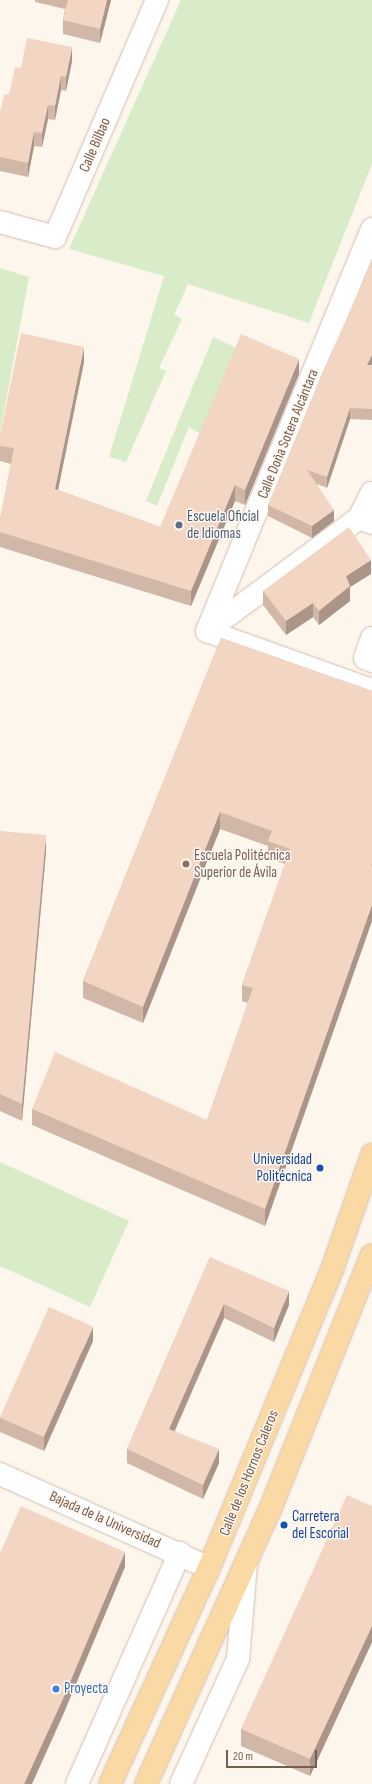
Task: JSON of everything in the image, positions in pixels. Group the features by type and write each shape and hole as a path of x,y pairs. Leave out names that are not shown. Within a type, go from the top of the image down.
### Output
{"main road":[{"name":"Calle de los Hornos Caleros","path":"110,1784 209,1568 334,1267 372,1155"},
{"path":"146,1784 246,1563 372,1255"}],"street":[{"name":"Calle Bilbao","path":"0,222 55,237 157,0"},
{"name":"Calle Doña Sotera Alcántara","path":"207,631 372,229"},
{"path":"207,631 366,521 372,493"},
{"path":"207,631 372,690"},
{"path":"372,638 365,658 372,661"},
{"name":"Bajada de la Universidad","path":"0,1474 180,1553 209,1568"},
{"path":"77,1784 180,1553"},
{"path":"181,1784 238,1659 246,1563"}],"green space":[{"path":"181,0 372,0 372,164 309,323 188,284 174,315 182,319 159,368 166,371 126,462 109,457 164,276 69,249"},
{"path":"0,268 29,277 0,434"},
{"path":"213,337 241,350 204,436 189,427 157,506 146,501"},
{"path":"0,1162 129,1221 90,1307 0,1266"}],"building":[{"path":"68,0 107,0 100,29 63,20"},
{"path":"27,38 72,47 66,77 61,76 55,106 48,105 42,133 34,132 28,163 0,157 0,113 4,94 9,95 15,67 21,68"},
{"path":"372,262 372,355 367,365 372,365 372,409 350,408 327,477 307,470 334,510 312,526 268,505 322,373"},
{"path":"21,333 84,347 55,489 160,527 241,334 299,359 245,490 235,485 191,591 0,532 0,519 14,448 0,446 0,436"},
{"path":"349,527 371,560 346,576 350,586 319,611 313,603 286,621 263,591"},
{"name":"Escuela Politécnica Superior de Ávila","path":"221,638 372,691 372,905 265,1209 32,1109 55,1052 207,1120 253,988 242,985 290,849 268,841 272,831 220,812 143,1007 83,981"},
{"path":"0,831 46,835 22,1104 0,1094"},
{"path":"210,1257 289,1291 274,1328 224,1304 169,1429 219,1449 203,1485 127,1449"},
{"path":"49,1307 93,1327 44,1437 0,1417"},
{"path":"347,1495 372,1506 372,1626 310,1759 241,1729"},
{"path":"21,1506 125,1552 63,1699 24,1784 0,1784 0,1553"}],"place":[{"name":"Escuela Oficial de Idiomas","path":"179,525"},
{"name":"Escuela Politécnica Superior de Ávila","path":"186,864"},
{"name":"Universidad Politécnica","path":"320,1168"},
{"name":"Carretera del Escorial","path":"284,1525"},
{"name":"Proyecta","path":"56,1689"}]}
